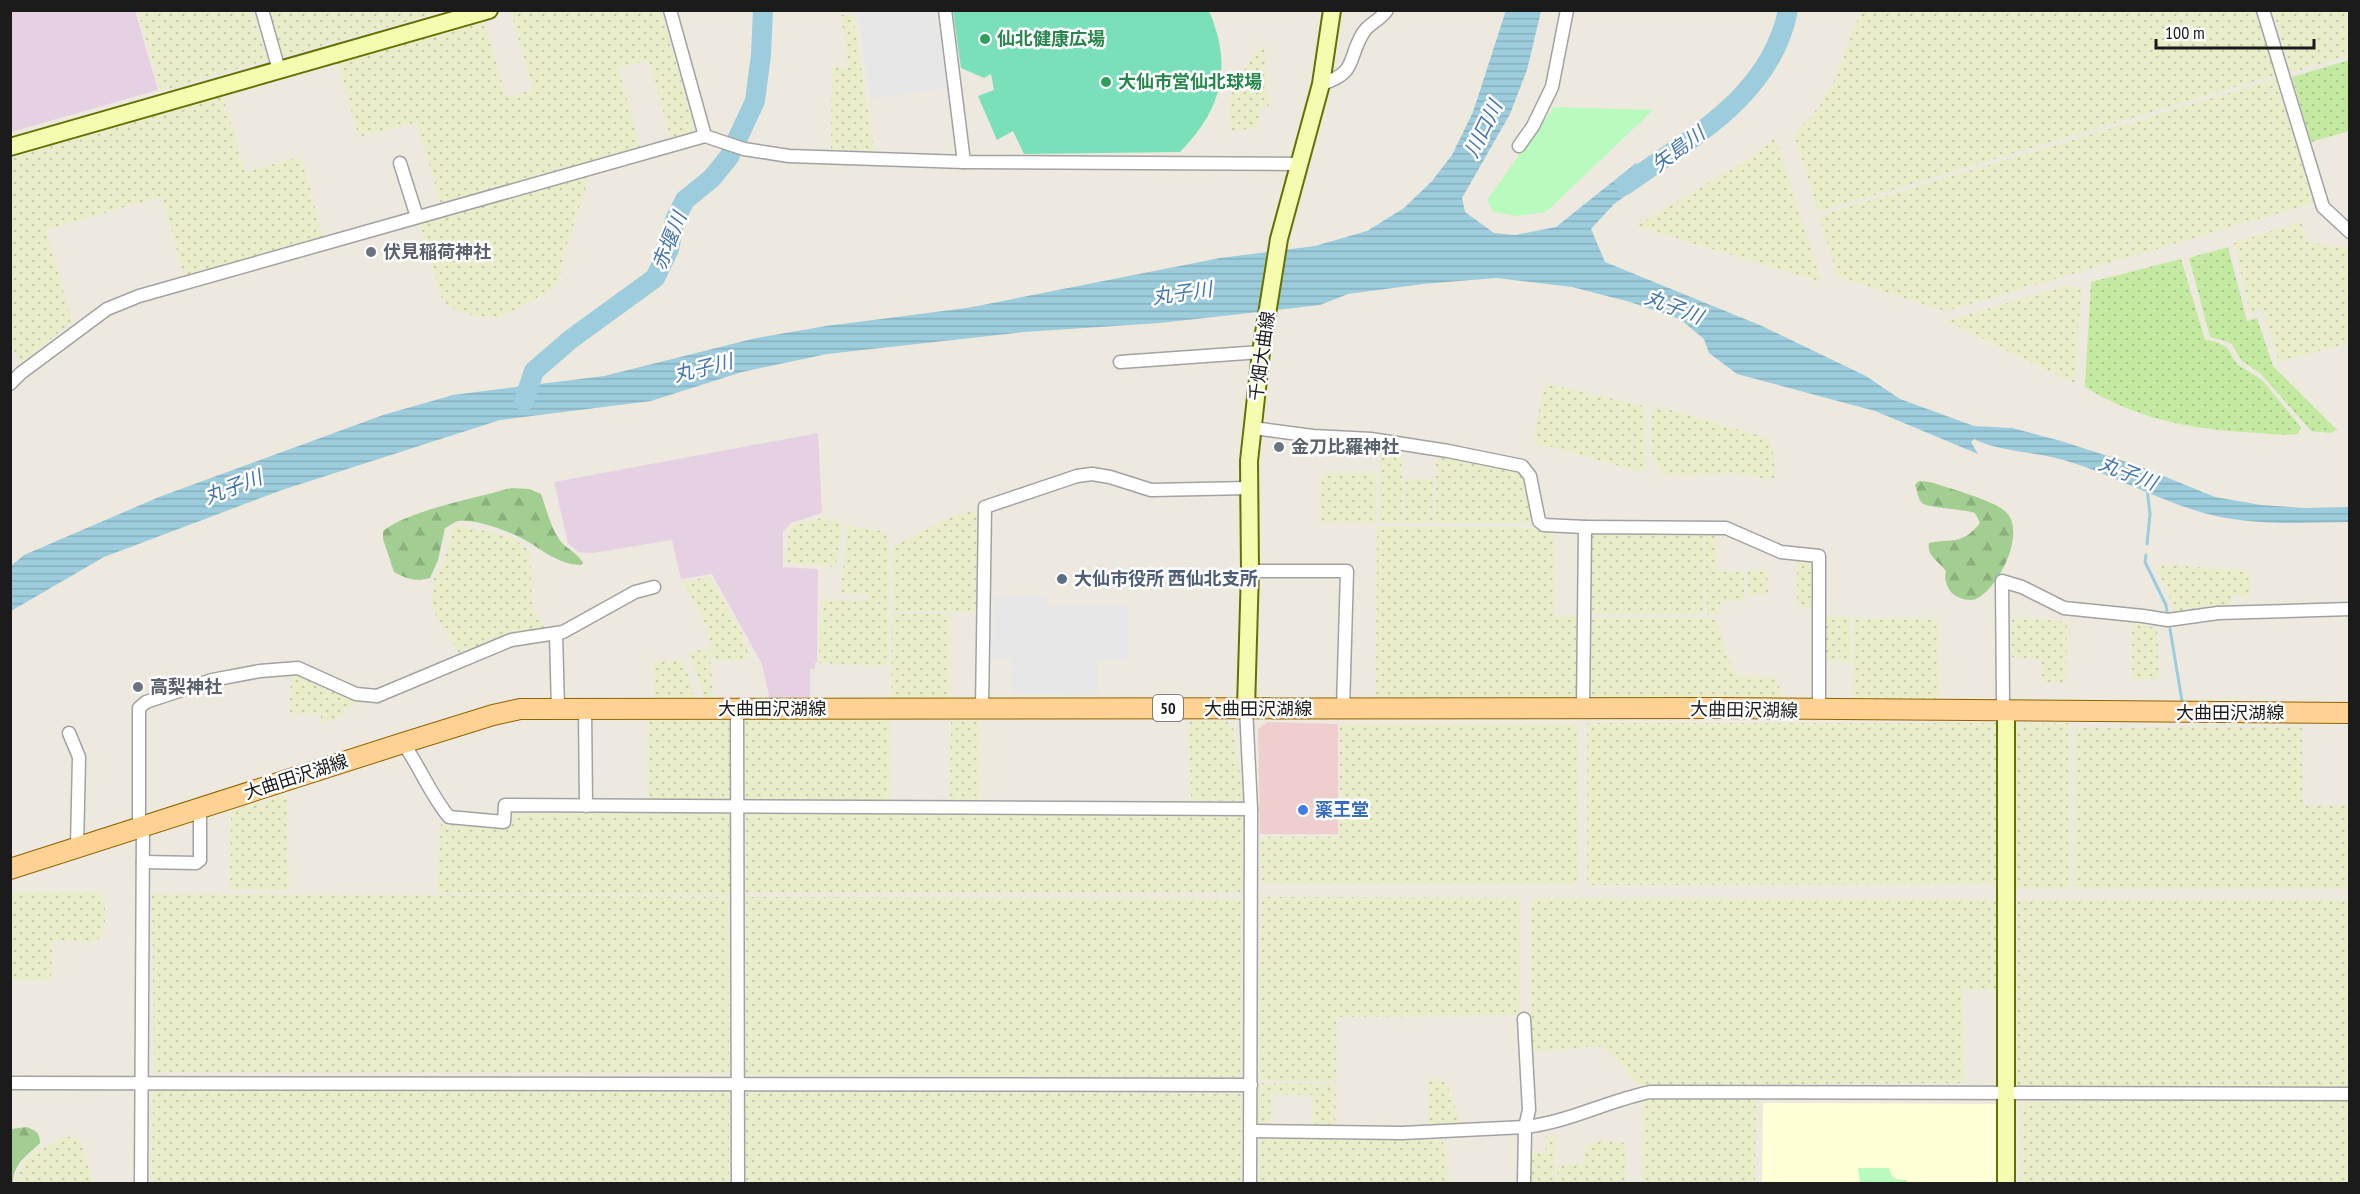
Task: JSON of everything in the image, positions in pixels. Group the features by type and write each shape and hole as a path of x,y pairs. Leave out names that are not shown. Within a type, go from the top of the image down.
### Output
{"main road":[{"name":"大曲田沢湖線","path":"10,869 403,743 520,709 1583,710 1722,708 1819,711 2349,713"}],"street":[{"path":"262,10 279,70"},
{"path":"10,147 489,10"},
{"path":"670,10 705,136"},
{"path":"945,10 964,162"},
{"name":"千畑大曲線","path":"1246,708 1250,571 1249,461 1261,352 1279,239 1321,84 1332,10"},
{"path":"1321,84 1344,73 1352,64 1362,35 1387,10"},
{"path":"1519,146 1533,126 1552,87 1567,10"},
{"path":"2263,10 2323,207 2349,232"},
{"path":"10,384 21,373 107,309 128,300 705,136 744,149 789,156 964,162 1301,164"},
{"path":"400,163 417,217"},
{"path":"1120,362 1261,352"},
{"path":"1253,428 1313,436 1382,441 1522,466 1530,476 1539,521 1544,525 1726,528 1781,552 1819,556 1819,711"},
{"path":"982,708 985,507 1077,476 1092,474 1151,490 1250,488"},
{"path":"1583,710 1585,527"},
{"path":"1250,571 1347,571 1343,709"},
{"path":"2006,1184 2006,712 2002,581 2022,587 2064,608 2168,620 2218,613 2349,609"},
{"path":"141,1184 143,862 139,708 146,702 212,680 260,671 298,669 356,694 377,696 511,640 556,634 635,592 654,587"},
{"path":"556,634 558,710"},
{"path":"1246,708 1251,809 1250,1184"},
{"path":"585,709 586,806"},
{"path":"738,709 738,1184"},
{"path":"69,733 78,757 77,847"},
{"path":"403,743 417,764 427,786 449,817 504,822 506,805 1251,809"},
{"path":"143,862 196,863 200,860 200,807"},
{"path":"1524,1019 1529,1110 1526,1127 1524,1184"},
{"path":"10,1083 1251,1085"},
{"path":"1251,1131 1402,1133 1526,1127 1580,1115 1635,1095 1650,1092 2349,1094"}],"shaded area":[{"path":"11,10 135,11 158,90 11,132"},
{"path":"269,10 445,10 445,11 282,57"},
{"path":"520,10 661,11 694,124 691,132 671,138 648,60 618,68 641,148 441,205 417,122 359,137 337,62 484,20 506,97 533,90 511,13"},
{"path":"138,11 253,11 267,60 161,91"},
{"path":"857,11 935,11 947,88 871,99"},
{"path":"1861,11 2256,11 2275,75 1818,212 1794,134 1820,106 1835,78"},
{"path":"2273,11 2349,11 2349,55 2291,73"},
{"path":"841,15 853,15 874,151 831,150 832,67 848,67"},
{"path":"1264,46 1269,106 1261,107 1257,128 1231,131 1229,99 1251,58"},
{"path":"2276,79 2313,203 1946,311 1838,277 1819,216"},
{"path":"223,96 245,172 301,157 323,237 184,276 162,196 46,230 72,322 21,363 10,344 11,158"},
{"path":"1775,137 1822,282 1636,226 1752,157"},
{"path":"590,175 564,253 558,285 497,318 479,317 454,309 442,300 420,224"},
{"path":"2301,222 2308,242 2349,248 2349,343 2279,362 2263,309 2250,314 2234,243"},
{"path":"2069,285 2081,289 2075,384 1947,321"},
{"path":"1548,384 1645,406 1646,468 1642,471 1630,469 1536,444 1534,438 1542,394"},
{"path":"1660,407 1764,437 1770,441 1773,450 1775,476 1772,479 1764,479 1734,473 1674,476 1663,474 1652,458 1651,414 1652,410"},
{"path":"818,433 822,513 791,523 783,532 783,567 818,569 817,662 815,669 810,669 810,701 770,700 762,664 712,574 681,579 672,540 593,553 578,552 568,543 554,482"},
{"path":"1380,445 1401,449 1403,523 1379,523"},
{"path":"1436,453 1513,468 1525,475 1535,523 1435,523"},
{"path":"1321,473 1376,473 1376,523 1321,523"},
{"path":"1405,479 1433,479 1433,523 1405,523"},
{"path":"978,511 978,612 893,611 892,547 949,518"},
{"path":"822,518 842,522 836,567 784,562 790,528 793,524"},
{"path":"455,526 511,537 525,547 530,555 532,606 545,629 506,636 459,653 433,611 432,598 434,579 448,551 451,529"},
{"path":"847,526 881,531 886,534 889,542 889,666 819,663 821,600 868,600 868,594 841,593"},
{"path":"1377,527 1521,527 1554,531 1554,616 1580,616 1579,703 1376,703"},
{"path":"1704,531 1704,614 1589,614 1589,532"},
{"path":"1705,532 1716,532 1717,572 1744,572 1744,600 1720,601 1720,614 1707,615"},
{"path":"1797,560 1809,560 1814,567 1816,606 1797,608"},
{"path":"2154,564 2249,571 2250,597 2232,595 2231,609 2175,615 2170,598"},
{"path":"1767,569 1768,593 1747,596 1747,570"},
{"path":"709,577 742,633 750,660 714,660 707,626 683,582"},
{"path":"994,595 1047,595 1047,606 1128,606 1127,660 1098,660 1098,695 1011,694 1012,659 993,658"},
{"path":"892,614 949,614 949,700 891,700"},
{"path":"1854,616 1864,619 1937,618 1940,706 1852,705"},
{"path":"1824,617 1850,617 1850,662 1824,661"},
{"path":"2012,617 2067,622 2066,682 2043,682 2041,659 2011,657"},
{"path":"1588,618 1711,618 1716,620 1728,659 1735,672 1742,676 1776,678 1785,704 1588,703"},
{"path":"2132,623 2157,628 2159,679 2132,680"},
{"path":"710,649 713,700 706,699 704,696 689,653"},
{"path":"682,659 691,683 693,698 655,698 653,662"},
{"path":"291,674 300,675 352,697 355,705 343,709 346,715 321,723 321,713 290,714"},
{"path":"745,718 890,718 890,801 745,801"},
{"path":"649,719 731,720 730,801 648,801"},
{"path":"1225,720 1233,728 1244,801 1191,800 1189,721"},
{"path":"951,721 980,721 980,801 950,801"},
{"path":"1267,722 1338,724 1338,834 1260,834 1258,729"},
{"path":"1587,723 1999,723 1999,884 1587,885"},
{"path":"2069,723 2069,888 2014,889 2015,724"},
{"path":"1340,724 1578,724 1578,884 1262,884 1261,837 1340,837"},
{"path":"2302,727 2303,806 2349,806 2349,889 2074,889 2076,728"},
{"path":"287,794 289,890 230,889 231,811"},
{"path":"511,814 729,814 730,895 437,893 441,824 510,826"},
{"path":"746,814 1242,814 1242,892 746,893"},
{"path":"11,892 101,892 105,903 102,934 96,942 52,941 51,980 11,980"},
{"path":"152,894 728,897 729,1073 154,1072"},
{"path":"746,897 1241,899 1240,1077 745,1075"},
{"path":"1262,897 1520,898 1520,1015 1336,1017 1336,1082 1259,1080"},
{"path":"1531,898 1998,900 1998,990 1963,990 1964,1083 1639,1085 1605,1048 1597,1046 1530,1052"},
{"path":"2018,900 2349,900 2349,1091 2017,1090"},
{"path":"1428,1079 1443,1080 1447,1085 1461,1125 1428,1128"},
{"path":"1259,1083 1336,1084 1335,1126 1313,1126 1313,1095 1272,1094 1272,1122 1258,1122"},
{"path":"153,1090 729,1092 729,1183 152,1183"},
{"path":"746,1092 1241,1094 1241,1183 745,1183"},
{"path":"1643,1098 1756,1098 1755,1183 1642,1184"},
{"path":"2349,1099 2349,1183 2020,1184 2020,1102"},
{"path":"1763,1103 2001,1104 2001,1183 1762,1184"},
{"path":"1546,1135 1556,1135 1554,1183 1528,1184 1529,1152 1545,1153"},
{"path":"66,1137 76,1137 81,1142 93,1183 17,1183 18,1175 29,1155"},
{"path":"1260,1139 1442,1140 1446,1151 1449,1183 1260,1183"},
{"path":"1601,1140 1626,1143 1625,1183 1557,1183 1558,1164 1584,1164 1585,1146"}],"green space":[{"name":"大仙市営仙北球場","path":"953,11 1209,11 1216,31 1221,69 1214,103 1206,120 1180,152 1024,154 1013,131 997,140 978,96 994,90 991,74 984,78 961,68"},
{"path":"2349,60 2349,131 2311,142 2292,77"},
{"path":"1554,107 1653,110 1546,212 1517,216 1493,212 1487,200"},
{"path":"2228,247 2247,321 2257,318 2273,366 2337,430 2330,433 2311,431 2260,373 2242,361 2231,343 2210,337 2189,258"},
{"path":"2181,259 2205,340 2227,347 2237,364 2262,380 2301,427 2298,434 2278,435 2201,428 2161,420 2123,407 2085,387 2091,282"},
{"path":"1919,481 1930,482 1992,503 2006,512 2012,521 2012,546 2001,573 1993,584 1976,599 1963,599 1951,592 1946,582 1946,571 1931,555 1929,543 1962,538 1980,523 1975,513 1922,503 1915,485"},
{"path":"511,488 529,489 541,494 558,538 583,563 580,565 563,561 517,536 496,528 480,523 458,521 445,528 438,560 430,578 411,579 394,572 383,539 383,531 426,511"},
{"path":"26,1127 36,1132 40,1143 18,1165 13,1183 11,1183 11,1129"},
{"path":"1858,1168 1889,1168 1893,1177 1907,1180 1907,1183 1860,1182"}],"water":[{"path":"1506,10 1541,11 1527,70 1510,114 1462,198 1465,212 1494,233 1515,235 1556,227 1636,163 1652,177 1614,204 1591,229 1605,262 1762,326 1866,376 1900,399 1974,426 2012,428 2061,441 2139,466 2215,497 2261,505 2305,508 2350,507 2349,522 2274,523 2236,520 2200,512 2056,458 1995,447 1974,439 1971,442 1978,454 1875,411 1737,374 1709,353 1704,339 1680,319 1630,302 1572,287 1496,278 1423,284 1348,294 1320,305 1160,323 1024,332 827,354 742,372 651,401 500,420 282,490 104,557 11,611 11,566 24,555 159,497 383,415 453,395 604,376 756,338 826,326 967,308 1220,258 1315,246 1367,231 1404,208 1432,181 1452,155 1473,112"}],"waterway":[{"name":"赤堰川","path":"524,401 534,371 571,339 655,278 669,249 675,220 685,200 712,178 729,157 755,101 761,55 763,10"},
{"name":"矢島川","path":"1625,185 1701,132 1746,91 1765,67 1779,41 1788,10"},
{"name":"丸子川","path":"2147,489 2150,514 2147,544"},
{"path":"2146,555 2145,562 2166,605 2167,612"},
{"path":"2170,629 2182,701"}],"place":[{"name":"仙北健康広場","path":"985,39"},
{"name":"大仙市営仙北球場","path":"1106,82"},
{"name":"伏見稲荷神社","path":"371,252"},
{"name":"金刀比羅神社","path":"1279,447"},
{"name":"大仙市役所 西仙北支所","path":"1062,579"},
{"name":"高梨神社","path":"138,687"},
{"name":"薬王堂","path":"1303,810"}],"water label":[{"name":"川口川","path":"1483,129"}]}
